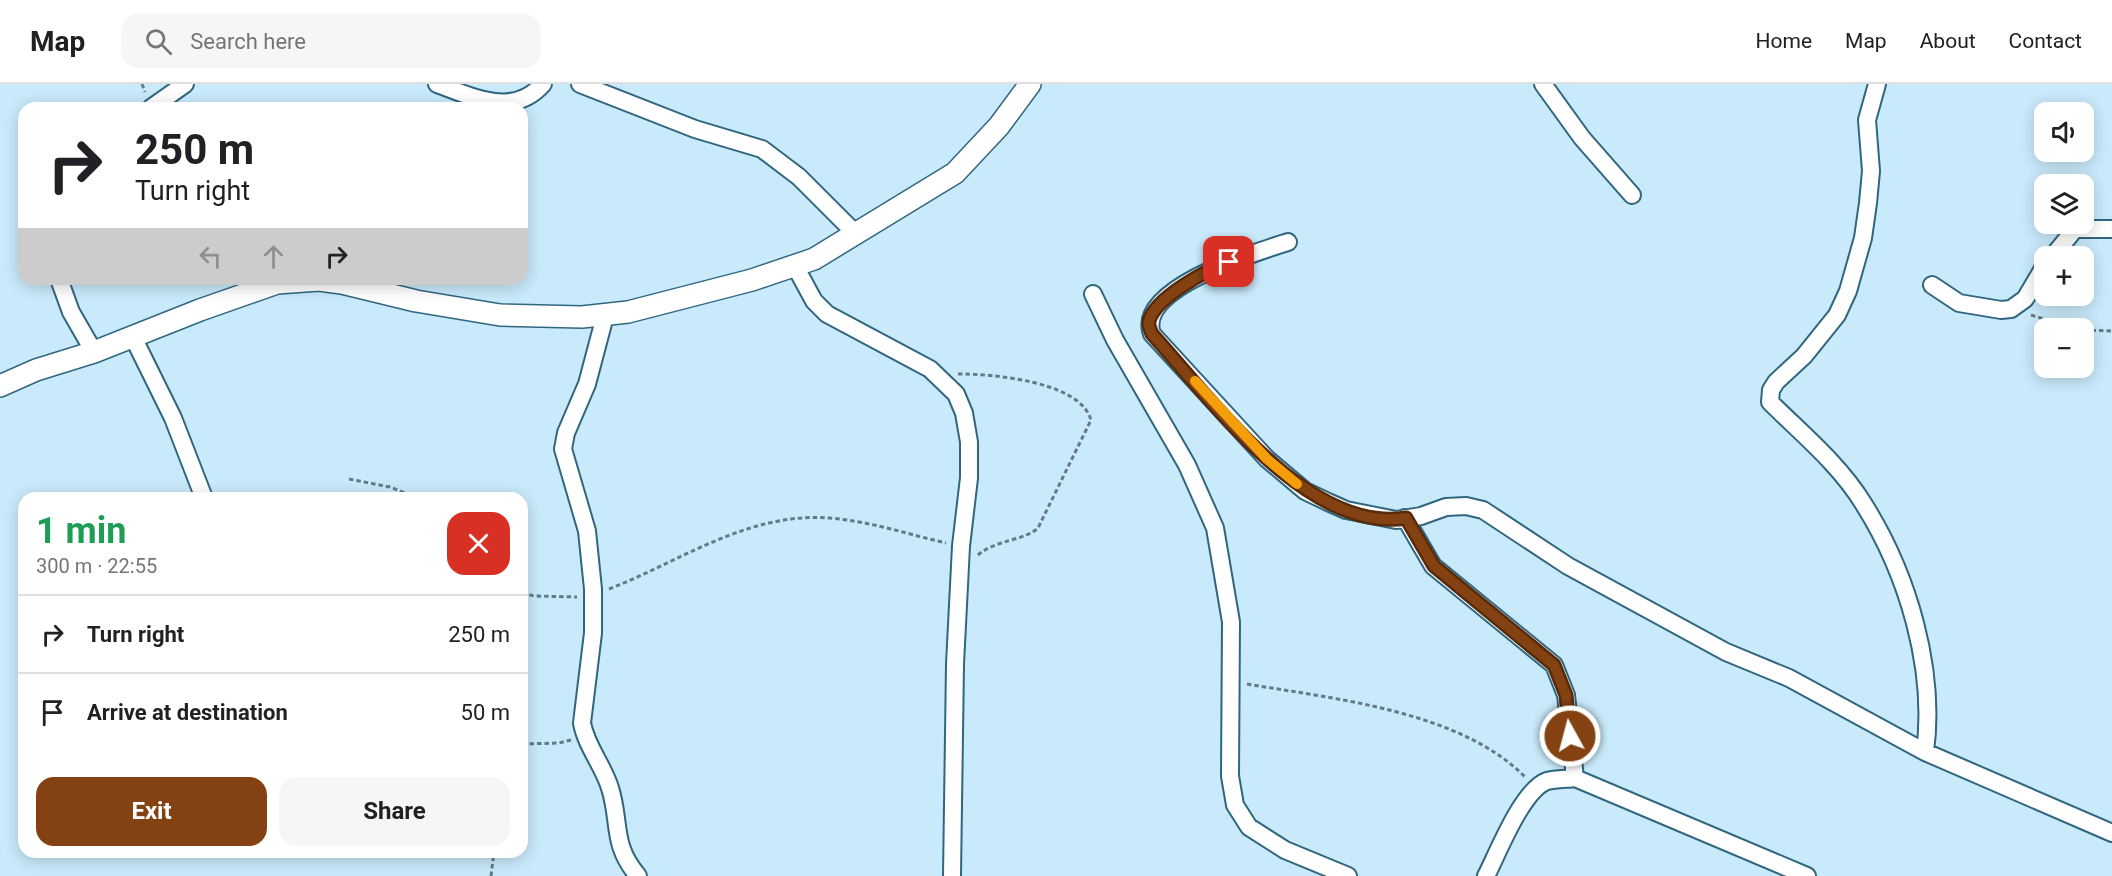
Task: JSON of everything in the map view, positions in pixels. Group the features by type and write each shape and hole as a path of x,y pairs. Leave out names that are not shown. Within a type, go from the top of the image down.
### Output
{"street":[{"path":"160,102 185,84"},
{"path":"436,84 472,97 506,102"},
{"path":"516,102 531,97 543,84"},
{"path":"580,84 695,129 762,149 799,177 855,233"},
{"path":"350,285 416,301 500,315 605,316 711,291 814,259 955,173 999,126 1030,84"},
{"path":"1543,84 1582,138 1632,195"},
{"path":"1877,84 1867,120 1871,171 1868,203 1863,238 1848,291 1837,315 1804,356 1776,382 1769,396 1770,402 1821,452 1863,502 1889,551 1910,601 1927,690 1929,722 1925,752"},
{"path":"2061,246 2075,229 2112,229"},
{"path":"1288,242 1213,268 1182,286 1150,317 1149,324 1152,334 1267,459 1305,490 1346,510 1374,517 1406,518 1446,507 1484,510 1568,566 1726,652 1789,678 1925,752 2112,832"},
{"path":"795,266 814,301 827,314 934,373 960,399 967,429 969,478 961,546 954,664 952,876"},
{"path":"1932,285 1959,303 2001,310 2013,308 2025,299 2034,284"},
{"path":"61,285 71,312 94,352"},
{"path":"0,386 36,370 94,352 270,285"},
{"path":"1094,294 1116,340 1187,465 1215,528 1231,622 1233,682 1230,776 1235,806 1249,826 1285,850 1348,876"},
{"path":"605,316 588,384 566,433 563,449 587,531 594,595 593,633 582,723 584,734 609,785 621,849 628,864 638,876"},
{"path":"133,337 173,418 202,492"},
{"path":"1406,518 1434,566 1554,665 1566,695 1575,778"},
{"path":"1486,876 1521,809 1536,788 1547,781 1575,778 1807,876"}],"path":[{"path":"2013,308 2037,318"},
{"path":"2094,330 2112,331"},
{"path":"934,373 1015,378 1038,383 1082,405 1091,420 1038,528 1033,533 995,543 970,561 960,573"},
{"path":"350,479 390,487 403,492"},
{"path":"528,594 561,598 594,595 713,541 765,524 826,518 854,520 961,546"},
{"path":"1233,682 1374,706 1435,724 1505,759 1536,788"},
{"path":"528,744 559,743 584,734"},
{"path":"491,876 493,858"}],"slow traffic":[{"path":"1195,381 1267,459 1297,484"}],"route":[{"path":"1229,262 1198,276 1169,297 1150,317 1149,324 1152,334 1267,459 1305,490 1346,510 1396,520 1406,518 1428,560 1434,566 1554,665 1560,675 1566,695 1570,736"}]}
